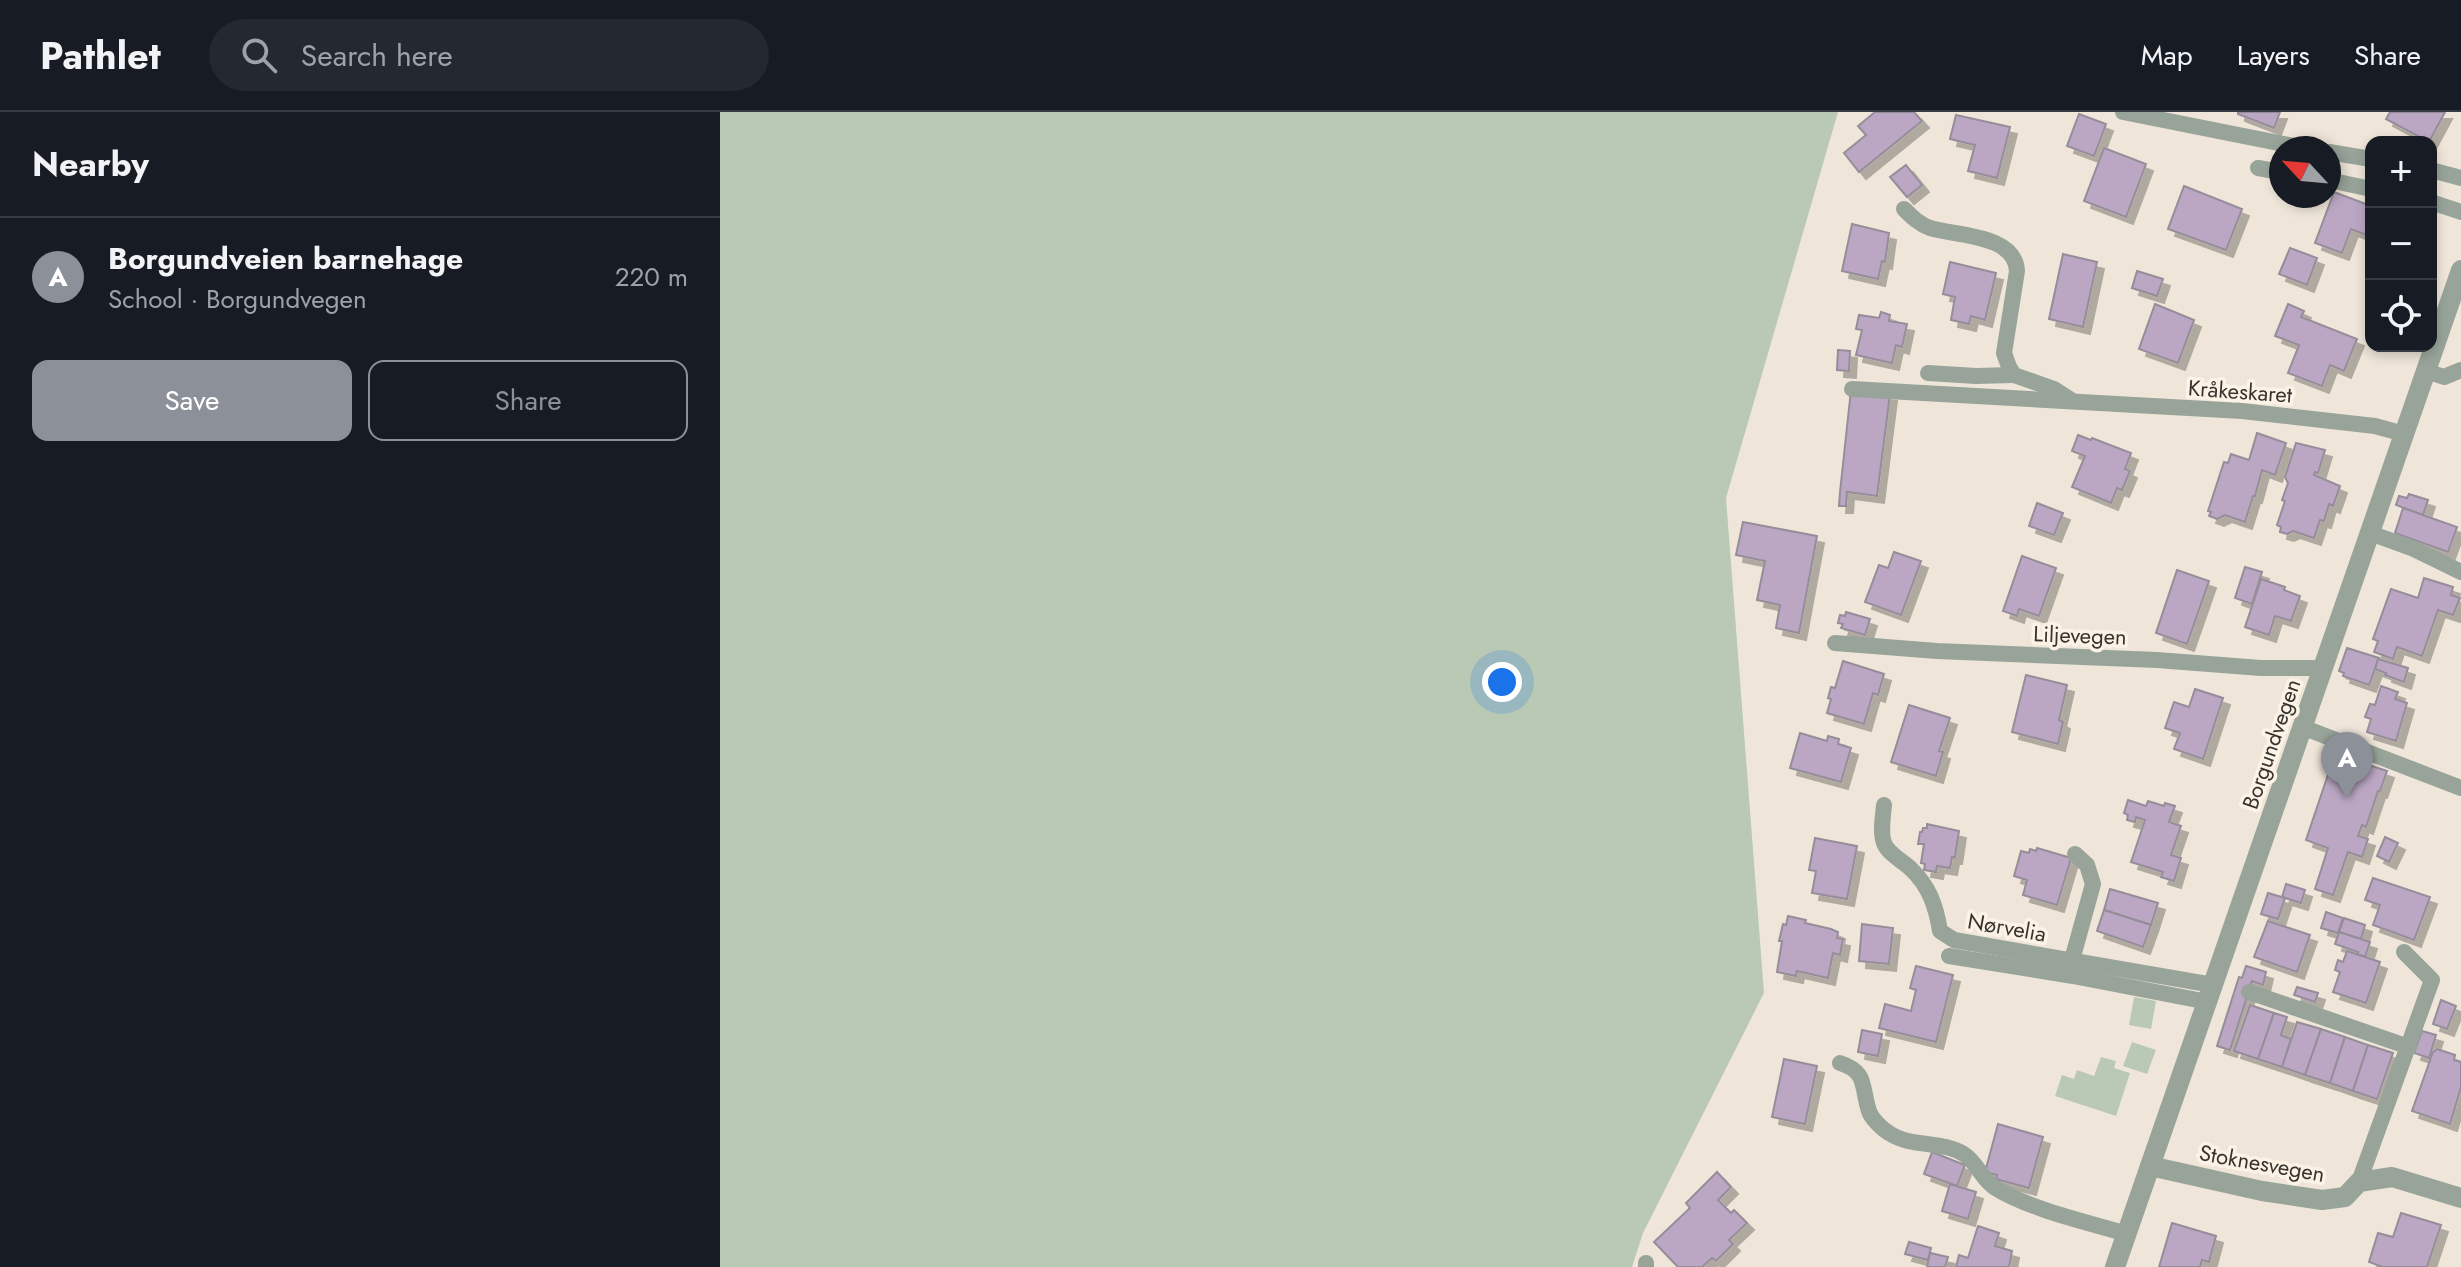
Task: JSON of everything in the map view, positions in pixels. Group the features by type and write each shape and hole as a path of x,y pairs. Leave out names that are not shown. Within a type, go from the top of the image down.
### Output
{"street":[{"name":"Borgundvegen","path":"2115,1267 2461,270"},
{"name":"Stoknesvegen","path":"2150,1166 2262,1191 2322,1200 2345,1197 2359,1182 2392,1177 2461,1198"}],"lane":[{"path":"2123,112 2269,141"},
{"path":"2341,154 2365,158"},
{"path":"2258,168 2269,170"},
{"path":"2437,172 2461,178"},
{"path":"2341,183 2365,188"},
{"path":"2437,204 2461,212"},
{"path":"1904,209 1918,223 1932,229 1972,235 2011,253 2017,271 2004,353 2014,375"},
{"path":"2426,371 2444,377 2461,370"},
{"name":"Kråkeskaret","path":"1928,373 2014,375 2054,389 2072,401"},
{"name":"Kråkeskaret","path":"1852,389 2242,411 2375,426 2404,434"},
{"path":"2370,533 2398,542 2461,572"},
{"name":"Liljevegen","path":"1835,643 2261,668 2323,668"},
{"path":"2302,727 2461,788"},
{"name":"Nørvelia","path":"1884,805 1882,840 1886,848 1913,871 1929,891 1937,909 1940,931 1945,935 1968,944 2072,960 2211,994"},
{"name":"Nørvelia","path":"2072,960 2093,884 2087,865 2075,854"},
{"path":"2359,1182 2432,980 2404,952"},
{"name":"Nørvelia","path":"1949,956 2211,994"},
{"path":"2249,992 2409,1047"},
{"path":"1840,1063 1859,1074 1864,1083 1870,1114 1890,1134 1966,1155 1989,1184 2001,1191 2127,1234"}],"green space":[{"path":"720,112 1838,112 1726,498 1764,993 1643,1233 1632,1267 720,1267"},
{"path":"2134,997 2156,1001 2151,1029 2129,1025"},
{"path":"2132,1042 2156,1050 2147,1074 2123,1066"},
{"path":"2101,1057 2116,1061 2114,1068 2130,1073 2116,1116 2055,1096 2062,1075 2074,1079 2077,1070 2094,1076"}],"building":[{"path":"1875,112 1914,112 1922,121 1859,172 1844,153 1866,135 1858,126"},
{"path":"2238,112 2280,112 2274,128"},
{"path":"2390,112 2445,112 2432,136 2418,136 2386,119"},
{"path":"2079,114 2106,124 2094,156 2067,146"},
{"path":"1956,115 2010,127 1997,178 1968,171 1975,145 1950,139"},
{"path":"2104,148 2146,164 2126,217 2084,201"},
{"path":"1906,165 1922,185 1907,197 1890,177"},
{"path":"2184,186 2242,209 2226,250 2168,229"},
{"path":"2341,195 2365,204 2365,234 2351,229 2342,253 2315,243 2328,208 2341,208"},
{"path":"1852,224 1889,233 1885,262 1882,261 1878,279 1842,271"},
{"path":"2290,248 2317,258 2307,285 2279,274"},
{"path":"2063,254 2097,262 2083,327 2049,319"},
{"path":"1950,262 1996,273 1985,320 1971,316 1969,324 1951,320 1955,297 1943,294"},
{"path":"2137,271 2163,279 2157,296 2132,288"},
{"path":"2155,304 2194,320 2178,363 2139,349"},
{"path":"2288,304 2304,311 2301,317 2357,339 2344,371 2330,365 2322,386 2288,373 2299,345 2275,336"},
{"path":"1881,312 1890,315 1889,321 1907,324 1902,347 1896,345 1892,363 1856,355 1862,330 1856,329 1859,315 1879,318"},
{"path":"1838,350 1850,351 1849,371 1837,370"},
{"path":"1851,390 1890,394 1877,496 1847,492 1846,506 1839,506 1840,492"},
{"path":"2257,433 2286,443 2275,475 2262,470 2245,522 2225,515 2217,519 2209,516 2224,462 2228,463 2231,454 2249,460"},
{"path":"2078,435 2131,453 2125,469 2130,471 2122,490 2117,488 2111,503 2072,487 2085,456 2072,451"},
{"path":"2296,443 2325,450 2318,473 2314,475 2340,486 2333,506 2329,504 2324,521 2320,520 2314,538 2293,531 2287,534 2280,532 2281,527 2277,525 2288,483 2285,477"},
{"path":"2409,494 2428,500 2423,515 2396,505 2399,496 2407,498"},
{"path":"2037,503 2063,513 2054,535 2029,526"},
{"path":"2403,508 2457,527 2448,552 2395,533"},
{"path":"1743,522 1817,536 1799,633 1776,628 1780,605 1757,600 1765,561 1736,555"},
{"path":"1894,552 1921,561 1901,615 1865,602 1879,565 1888,568"},
{"path":"2022,556 2056,568 2039,616 2019,609 2017,616 2003,611"},
{"path":"2245,567 2262,572 2252,604 2235,598"},
{"path":"2177,570 2209,581 2187,644 2156,633"},
{"path":"2424,578 2453,587 2451,595 2460,598 2453,615 2438,610 2422,656 2397,647 2393,659 2374,652 2378,641 2373,639 2391,589 2418,598"},
{"path":"2261,579 2300,596 2291,621 2275,616 2269,635 2245,627"},
{"path":"1846,612 1870,619 1865,635 1841,628 1843,624 1838,623 1840,615 1845,616"},
{"path":"2347,648 2379,658 2369,685 2343,676 2344,673 2339,671"},
{"path":"2378,659 2408,668 2404,682 2375,669"},
{"path":"1843,661 1884,674 1878,695 1873,693 1864,724 1827,713 1831,687 1835,688"},
{"path":"2026,675 2067,685 2059,720 2063,722 2058,744 2012,732"},
{"path":"2381,686 2398,692 2395,699 2407,703 2396,741 2367,732 2371,719 2365,717 2370,704 2375,705"},
{"path":"2195,689 2223,698 2203,759 2174,749 2180,733 2165,728 2174,702 2189,707"},
{"path":"1909,705 1950,718 1939,751 1943,752 1936,776 1891,762"},
{"path":"1800,733 1827,741 1828,736 1839,739 1838,744 1851,748 1841,782 1790,768"},
{"path":"2335,754 2387,771 2366,827 2362,825 2358,836 2368,839 2362,857 2348,852 2333,895 2315,889 2328,848 2306,840"},
{"path":"2128,800 2146,806 2148,801 2175,806 2169,822 2181,826 2171,855 2181,858 2174,881 2161,877 2163,872 2131,862 2145,820 2136,817 2135,822 2127,820 2128,815 2124,813"},
{"path":"1927,824 1959,831 1950,868 1937,866 1936,872 1924,870 1925,864 1921,863 1924,844 1918,844 1920,832 1927,828"},
{"path":"2385,837 2398,843 2389,862 2377,856"},
{"path":"1815,838 1857,846 1847,899 1812,893 1816,871 1809,870"},
{"path":"2037,848 2071,858 2057,905 2023,895 2027,880 2014,876 2021,851 2029,853 2030,849 2036,851"},
{"path":"2373,878 2430,897 2414,940 2373,925 2380,905 2365,900"},
{"path":"2286,884 2305,890 2301,903 2282,897"},
{"path":"2110,889 2158,903 2151,925 2104,910"},
{"path":"2268,893 2285,898 2278,919 2261,914"},
{"path":"2104,910 2151,925 2143,947 2097,931"},
{"path":"2326,912 2343,918 2338,933 2321,928"},
{"path":"1788,916 1831,929 1838,932 1837,938 1843,939 1840,955 1833,953 1828,978 1797,971 1796,976 1777,972 1782,941 1779,941"},
{"path":"2344,918 2365,925 2361,939 2339,932"},
{"path":"2268,921 2310,935 2297,972 2254,957"},
{"path":"1862,924 1893,928 1889,964 1859,961"},
{"path":"2339,932 2370,942 2365,957 2335,944"},
{"path":"2347,951 2380,962 2366,1003 2333,992 2340,972 2335,970 2338,960 2343,962"},
{"path":"1916,966 1953,975 1936,1042 1879,1028 1885,1004 1911,1011 1916,990 1910,988"},
{"path":"2246,966 2266,972 2263,985 2252,981 2230,1050 2217,1046 2239,977 2242,978"},
{"path":"2297,987 2318,993 2315,1002 2294,995"},
{"path":"2441,1000 2456,1006 2447,1029 2433,1024"},
{"path":"2250,1005 2274,1013 2258,1059 2234,1051"},
{"path":"2274,1013 2287,1017 2281,1035 2291,1039 2282,1067 2258,1059"},
{"path":"2297,1022 2321,1029 2305,1075 2282,1067"},
{"path":"2321,1029 2345,1037 2330,1083 2305,1075"},
{"path":"1862,1030 1882,1034 1878,1056 1858,1052"},
{"path":"2422,1031 2436,1035 2429,1058 2414,1053"},
{"path":"2345,1037 2368,1045 2353,1091 2330,1083"},
{"path":"2368,1045 2393,1053 2377,1099 2353,1091"},
{"path":"2437,1049 2455,1055 2454,1060 2461,1062 2461,1087 2450,1124 2412,1111 2433,1052"},
{"path":"1784,1059 1817,1066 1805,1124 1772,1117"},
{"path":"1998,1124 2043,1137 2029,1188 1996,1179 1997,1175 1985,1172"},
{"path":"1932,1152 1965,1165 1957,1186 1924,1174"},
{"path":"1717,1172 1731,1187 1718,1200 1747,1223 1729,1240 1733,1244 1716,1261 1712,1258 1702,1267 1678,1267 1654,1242 1690,1208 1686,1203"},
{"path":"1950,1184 1976,1192 1968,1219 1942,1211"},
{"path":"2401,1213 2441,1225 2427,1267 2383,1267 2369,1262 2378,1233 2393,1237"},
{"path":"2172,1223 2216,1236 2209,1262 2202,1260 2200,1267 2159,1267"},
{"path":"1978,1226 1999,1233 1995,1246 2012,1251 2009,1267 1956,1267 1959,1255 1968,1258"},
{"path":"1909,1242 1931,1248 1928,1260 1905,1254"},
{"path":"1930,1253 1948,1257 1945,1267 1927,1267"}],"place":[{"name":"Borgundveien barnehage","path":"2347,798"}]}
